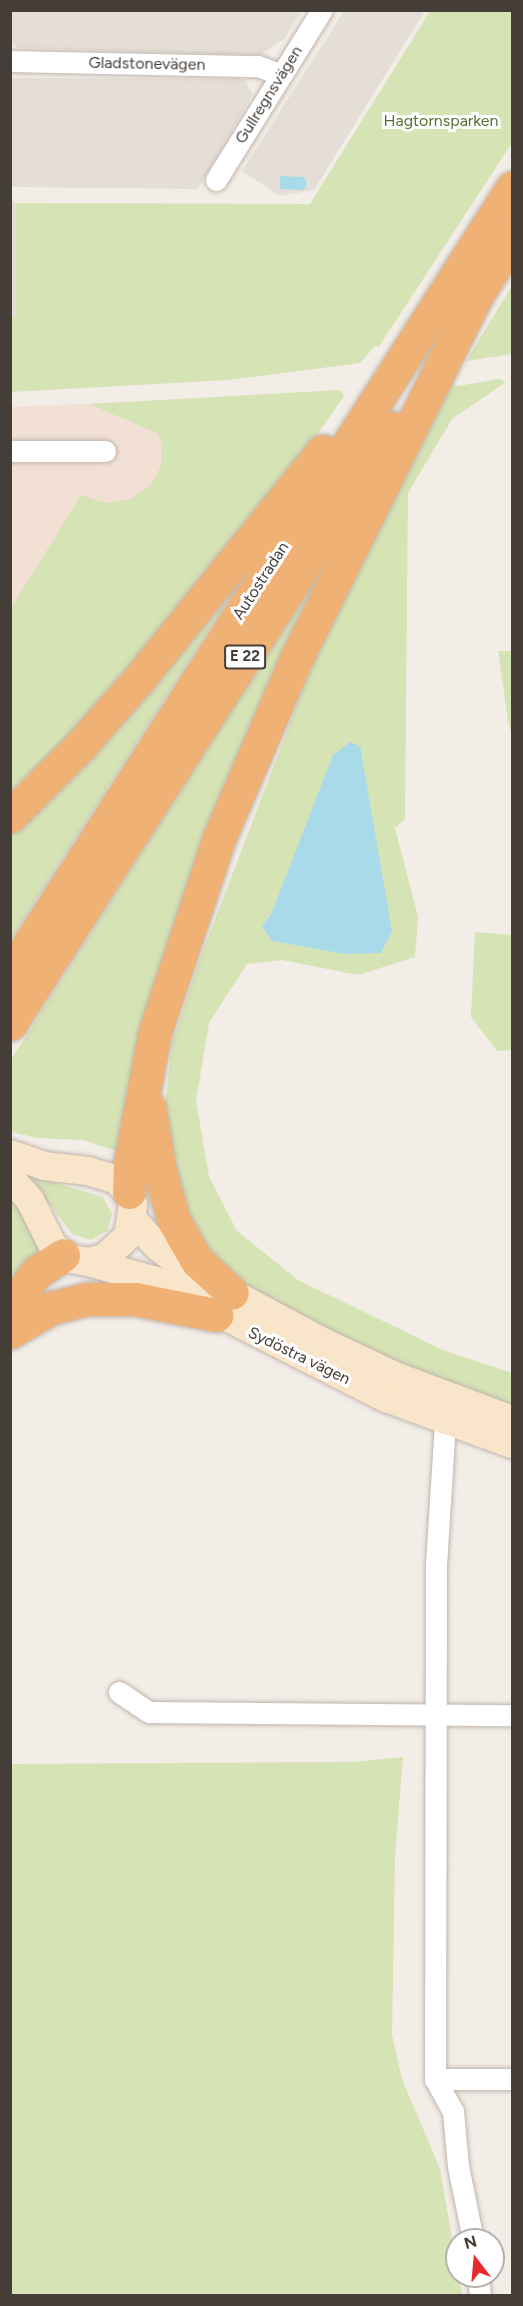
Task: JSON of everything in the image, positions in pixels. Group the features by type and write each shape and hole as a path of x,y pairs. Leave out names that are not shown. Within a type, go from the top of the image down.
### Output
{"highway":[{"name":"Autostradan","path":"10,974 513,188"},
{"name":"Autostradan","path":"10,1024 513,239"},
{"path":"131,1206 145,1072 168,987 220,836 268,720 480,289"},
{"path":"10,816 80,746 138,680 411,346"},
{"path":"145,1072 160,1172 174,1221 224,1304"},
{"path":"10,1307 37,1272 76,1259"},
{"path":"10,1332 51,1308 88,1299 224,1304"}],"main road":[{"name":"Sydöstra vägen","path":"10,1154 44,1166 109,1176 168,1257 224,1304 386,1398 445,1422 513,1444"},
{"path":"10,1178 30,1200 48,1238 76,1259 118,1249 129,1236 131,1206"},
{"name":"Sydöstra vägen","path":"76,1259 156,1281 224,1304 395,1376 513,1420"}],"street":[{"name":"Gullregnsvägen","path":"216,180 322,10"},
{"name":"Gladstonevägen","path":"10,61 258,66 281,75"},
{"path":"10,451 105,451"},
{"path":"445,1422 436,1565 438,1715 435,2079 453,2110 458,2166 470,2228"},
{"path":"118,1692 149,1712 513,1715"},
{"path":"435,2079 513,2079"}],"shaded area":[{"path":"10,11 302,11 283,40 260,55 18,48 11,43"},
{"path":"344,11 425,11 314,190 280,196 242,171"},
{"path":"10,78 244,79 253,94 198,189 11,187"},
{"path":"10,198 16,203 16,318 10,318"},
{"path":"337,393 11,921 11,407"}],"green space":[{"name":"Hagtornsparken","path":"430,11 512,11 512,143 378,348 376,345 360,363 228,380 11,392 11,318 16,317 16,203 310,204"},
{"path":"512,286 512,354 466,361"},
{"path":"500,379 506,382 452,419 408,493 405,819 395,828 418,917 415,957 358,975 282,960 247,964 209,1023 196,1101 209,1177 237,1231 298,1280 445,1351 512,1373 512,1409 446,1385 307,1323 222,1269 187,1225 163,1122 172,1044 199,961 339,596 452,384 458,386","holes":["272,912 344,954 272,941 262,926"]},
{"path":"340,390 344,396 284,482 94,713 11,790 11,608 81,495 107,503 130,499 150,486 161,466 162,444 157,433 89,404"},
{"path":"257,557 181,673 11,939 11,829"},
{"path":"313,580 318,585 119,1152 83,1140 38,1138 11,1132 11,1060"},
{"path":"498,651 512,651 512,737 508,720"},
{"path":"475,932 512,935 512,1050 497,1051 471,1017"},
{"path":"35,1177 103,1197 112,1214 107,1231 91,1240 72,1234 32,1181"},
{"path":"10,1191 45,1252 10,1295"},
{"path":"403,1757 395,1856 392,2035 402,2079 440,2169 450,2228 445,2228 445,2288 461,2288 462,2295 11,2295 11,1764 353,1762"}],"water":[{"path":"280,176 304,177 307,184 304,190 280,189"},
{"path":"350,742 360,746 392,931 381,953 344,954 272,941 262,926 272,912 333,755"}]}
